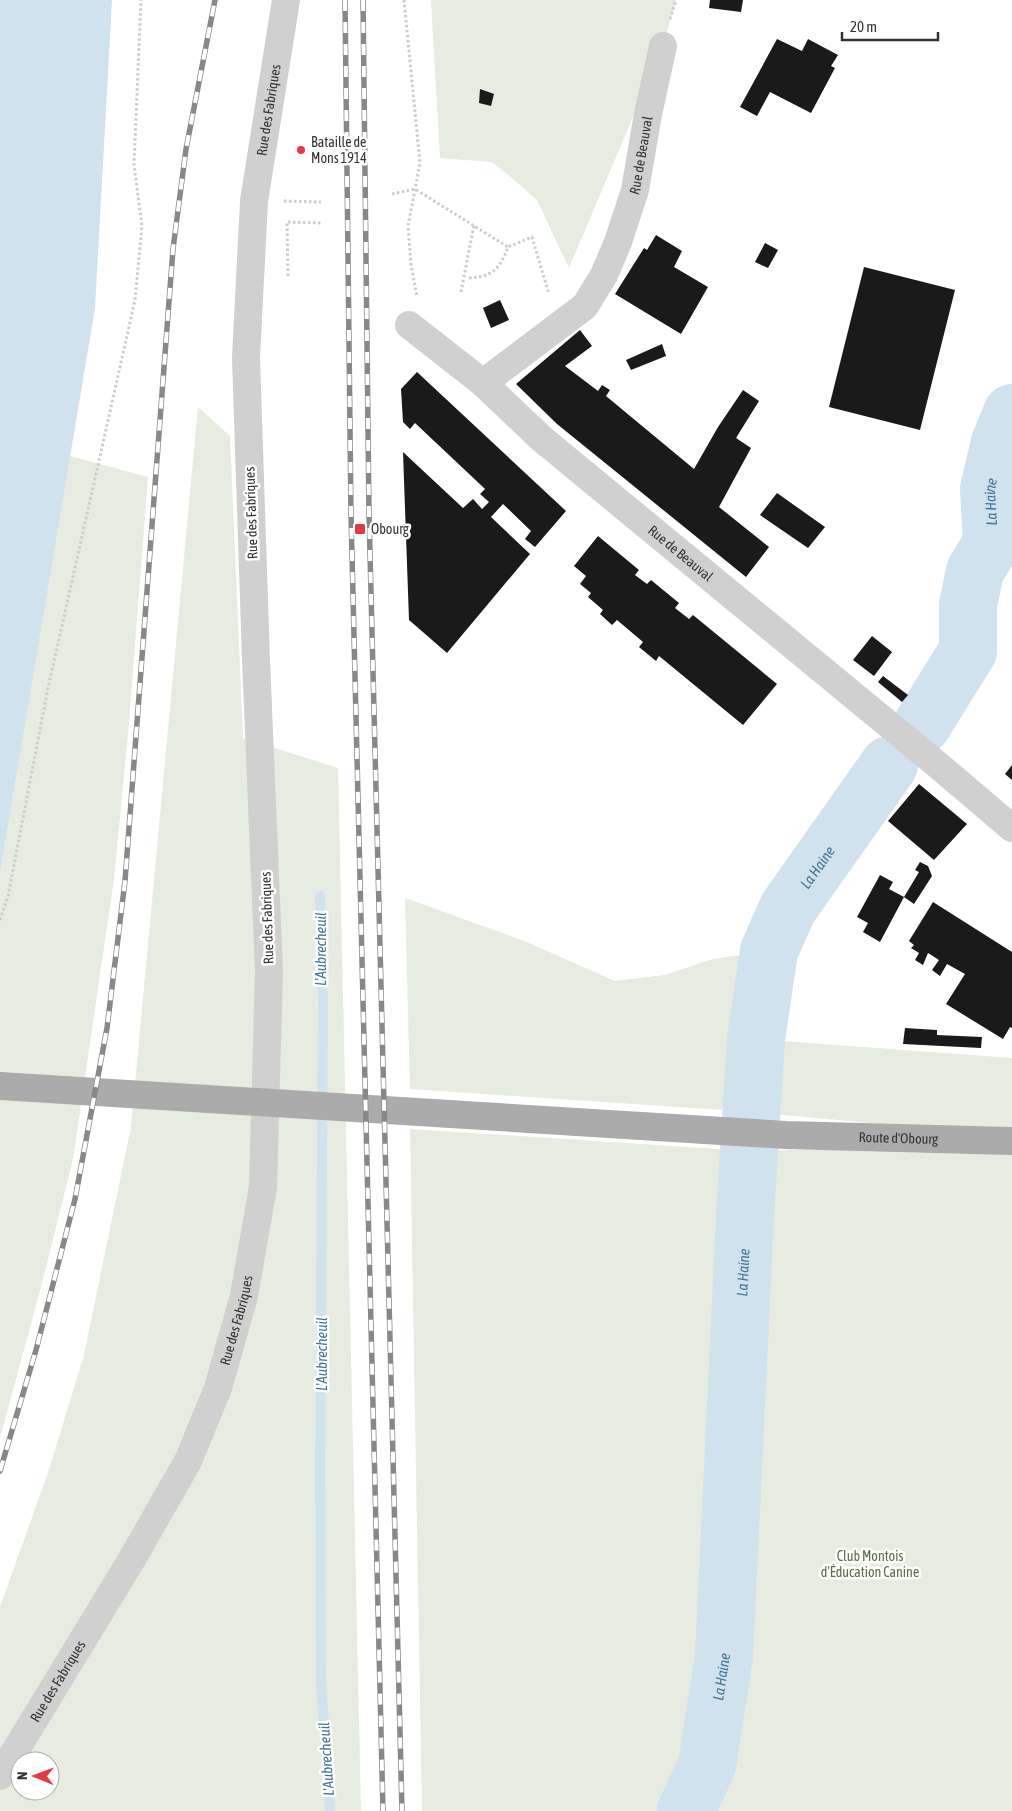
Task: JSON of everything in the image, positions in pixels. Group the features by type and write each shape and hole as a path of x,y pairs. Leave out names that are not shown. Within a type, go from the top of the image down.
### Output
{"main road":[{"name":"Route d'Obourg","path":"0,1086 786,1135 1012,1141"}],"street":[{"name":"Rue des Fabriques","path":"0,1776 188,1462 218,1388 244,1296 263,1187 269,971 246,358 254,201 286,0"},
{"name":"Rue de Beauval","path":"483,383 585,306 604,275 618,242 635,190 648,114 663,46"},
{"name":"Rue de Beauval","path":"409,325 483,383 542,439 1012,828"}],"path":[{"path":"0,920 8,896 48,688 136,300 142,226 134,165 140,0"},
{"path":"404,0 420,163 408,226 411,264 420,312 409,325"},
{"path":"392,194 415,189 508,247"},
{"path":"288,276 287,222 322,224"},
{"path":"461,292 474,226"},
{"path":"469,278 484,277 494,271 503,260 508,247 532,237 559,326"}],"green space":[{"path":"431,0 676,0 663,46 569,268 537,200 513,179 492,162 440,158"},
{"path":"198,407 230,436 243,738 338,768 361,1811 0,1811 0,1607 49,1470 84,1355 131,1127"},
{"path":"70,456 148,477 129,723 114,879 73,1159 0,1438 0,874"},
{"path":"405,898 522,940 615,981 665,975 713,959 769,951 756,1039 1012,1058 1012,1136 752,1112 410,1089"},
{"name":"Club Montois d'Éducation Canine","path":"410,1129 749,1151 1012,1145 1012,1811 422,1811"}],"water":[{"path":"0,0 112,0 95,308 0,874"}],"building":[{"path":"710,0 743,0 741,12 709,8"},
{"path":"777,39 802,51 808,39 838,55 831,66 835,68 811,113 770,92 757,116 740,107"},
{"path":"480,89 494,94 491,106 479,103"},
{"path":"656,235 682,251 674,267 708,287 681,334 615,294 644,248 647,250"},
{"path":"765,243 778,250 768,268 755,262"},
{"path":"864,267 955,290 920,430 829,407"},
{"path":"500,300 509,320 491,328 483,308"},
{"path":"580,330 592,346 565,366 598,391 602,385 610,390 606,396 694,469 718,427 743,390 759,401 736,438 751,448 719,507 769,547 746,577 557,424 516,384"},
{"path":"662,344 666,356 631,370 626,360"},
{"path":"417,372 566,511 535,547 525,539 531,531 503,504 491,517 530,554 447,653 409,620 403,452 463,508 473,499 482,509 489,502 480,494 485,489 415,423 410,429 403,422 401,389"},
{"path":"777,493 825,527 808,548 760,515"},
{"path":"598,536 639,570 635,575 647,584 651,580 679,603 675,608 689,619 693,615 777,684 743,725 659,656 656,661 639,647 643,642 617,620 612,625 600,614 603,610 588,597 591,593 580,584 586,576 574,566"},
{"path":"872,636 892,652 874,676 853,660"},
{"path":"883,676 908,695 902,702 878,682"},
{"path":"1012,765 1012,780 1005,774"},
{"path":"919,784 967,824 934,860 888,821"},
{"path":"920,862 928,866 932,876 914,904 904,897 919,872 915,870"},
{"path":"880,875 893,882 889,889 904,897 880,942 863,932 868,923 857,917"},
{"path":"933,902 1012,952 1012,1028 1010,1027 1003,1039 946,1004 965,974 947,964 940,976 932,970 939,960 928,953 923,965 915,960 919,953 911,948 914,945 909,941"},
{"path":"905,1028 937,1030 937,1035 982,1037 981,1048 903,1044"}],"waterway":[{"name":"La Haine","path":"922,725 968,651 968,605 975,571 992,543 989,489 1000,442 1012,413"},
{"name":"La Haine","path":"686,1811 707,1765 724,1656 745,1217 756,1039 769,951 788,908 889,765"},
{"name":"L'Aubrecheuil","path":"320,896 323,1002 320,1468 321,1683 330,1811"}],"railway":[{"path":"0,1471 36,1350 75,1199 107,1028 125,881 173,249 186,149 215,0"},
{"path":"345,0 351,514 383,1811"},
{"path":"363,0 369,514 402,1811"}],"place":[{"name":"Bataille de Mons 1914","path":"301,150"},
{"name":"Obourg","path":"360,529"}]}
